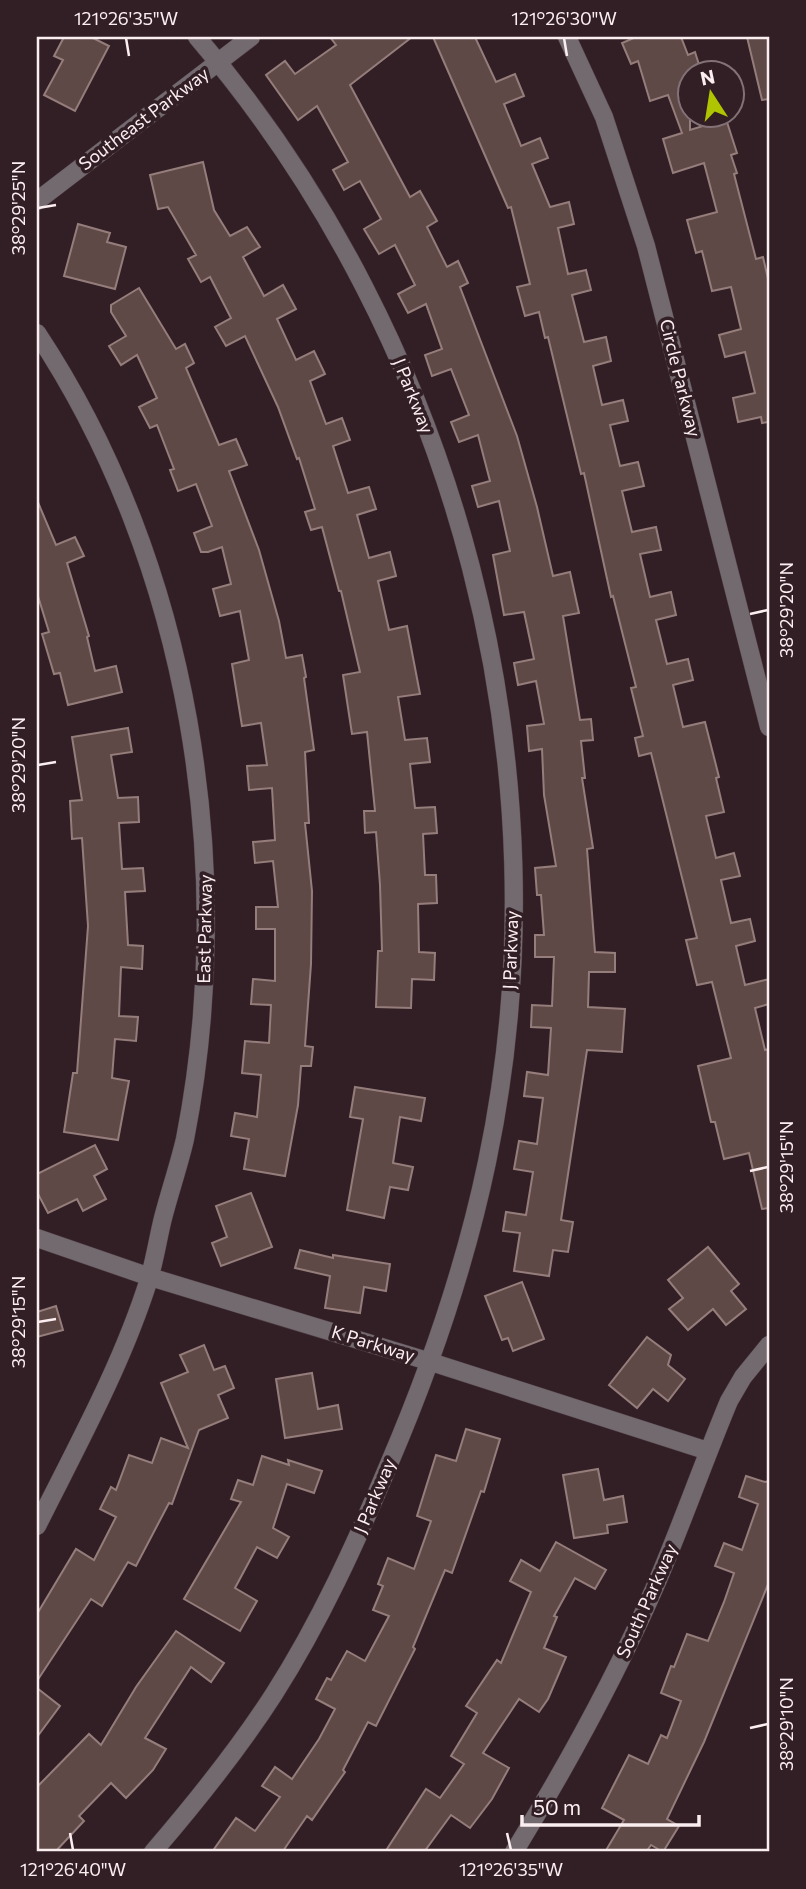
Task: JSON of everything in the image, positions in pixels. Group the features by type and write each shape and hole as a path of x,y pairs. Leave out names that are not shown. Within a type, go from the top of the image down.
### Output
{"street":[{"name":"J Parkway","path":"153,1852 202,1796 253,1726 314,1625 359,1536 431,1362 467,1249 488,1158 503,1066 511,972 513,879 510,819 497,693 487,634 455,510 437,454 403,368 363,283 284,151 219,62 197,37"},
{"name":"Southeast Parkway","path":"37,201 251,37"},
{"name":"Circle Parkway","path":"567,37 604,117 646,246 762,664 769,727"},
{"name":"East Parkway","path":"37,333 94,433 131,514 175,657 200,800 206,876 206,953 197,1067 184,1141 162,1220 150,1277 108,1382 37,1526"},
{"name":"K Parkway","path":"37,1238 150,1277 431,1362 708,1451"},
{"name":"South Parkway","path":"514,1852 559,1779 609,1686 654,1590 708,1451 736,1389 769,1345"}],"building":[{"path":"64,37 91,37 109,46 75,111 44,95 63,60 54,56"},
{"path":"330,37 412,37 350,85 410,197 420,191 437,221 427,227 447,267 458,261 468,283 460,287 517,436 553,576 570,572 579,613 563,616 580,720 591,719 593,740 581,741 585,778 582,778 593,848 587,849 595,952 615,953 615,972 589,972 588,1007 625,1009 622,1052 587,1050 561,1220 573,1222 568,1252 553,1250 549,1276 514,1271 520,1233 503,1231 506,1212 526,1215 533,1172 514,1169 519,1141 537,1144 543,1098 524,1096 527,1072 548,1075 551,1028 531,1027 532,1005 552,1006 554,957 535,957 535,935 544,935 541,895 537,895 535,868 556,866 544,795 542,749 529,751 527,726 544,724 536,681 518,685 514,663 534,659 524,612 504,615 493,555 510,551 499,501 478,507 472,486 490,481 478,435 459,442 451,422 469,415 451,369 432,376 425,355 442,349 426,304 408,313 398,294 415,285 395,245 379,254 364,229 381,219 360,181 344,190 333,170 348,162 317,106 298,120 266,75 285,61 295,74 336,45"},
{"path":"433,37 475,37 496,82 515,74 524,96 504,104 521,146 540,138 548,158 532,164 550,207 569,202 574,224 558,228 568,274 586,270 591,290 572,295 584,342 606,337 611,361 593,366 602,405 623,400 628,421 610,425 620,466 638,462 644,486 622,491 632,532 656,527 661,550 640,554 650,597 671,592 676,615 656,620 667,664 688,659 693,680 673,685 683,727 705,722 719,777 716,778 724,812 706,816 716,858 734,853 740,876 721,880 731,923 750,919 755,941 736,946 745,985 769,979 769,1004 755,1008 765,1050 769,1049 769,1208 762,1209 749,1153 724,1159 715,1122 711,1122 698,1066 731,1058 712,982 697,985 686,940 697,938 651,753 639,756 635,738 643,736 631,688 636,687 613,596 611,597 584,473 581,474 548,337 545,338 539,312 525,316 517,287 530,284 511,207 508,208"},
{"path":"636,37 681,37 688,55 695,52 698,60 676,60 676,117 668,95 650,101 638,61 631,64 622,43"},
{"path":"747,37 769,37 769,99 762,100"},
{"path":"681,130 730,130 737,153 731,155 737,173 734,174 756,259 763,257 769,283 769,422 762,423 761,417 738,422 733,398 755,393 745,352 725,357 719,335 741,329 731,287 712,291 702,251 696,253 687,220 717,212 704,163 673,173 663,139 682,133"},
{"path":"203,162 214,210 230,236 247,227 260,247 243,257 264,296 283,285 296,309 277,319 296,360 314,351 325,374 310,381 326,424 342,418 350,440 333,446 348,493 369,487 376,509 357,515 369,558 390,552 396,576 378,581 389,630 407,626 420,694 398,697 405,740 427,738 430,762 410,764 415,808 435,807 437,833 423,834 425,875 436,875 437,903 418,904 419,952 435,953 434,980 412,979 411,1008 376,1007 378,951 382,951 380,885 376,832 365,833 364,811 375,811 367,732 352,734 343,675 360,672 341,591 322,527 311,530 305,512 315,509 299,458 297,459 278,407 245,336 226,346 215,327 231,318 210,277 201,282 188,259 196,255 168,207 158,209 150,175"},
{"path":"78,224 110,233 107,242 126,247 115,289 64,276"},
{"path":"139,288 176,349 185,344 194,363 186,368 219,445 236,439 247,465 229,471 259,550 279,621 286,658 302,655 306,677 314,750 305,752 309,823 305,823 312,891 311,964 305,1046 313,1047 311,1066 301,1066 298,1105 285,1176 244,1169 249,1139 231,1136 235,1113 257,1117 261,1075 242,1073 245,1041 269,1043 271,1005 251,1004 253,979 275,981 275,929 256,929 256,907 278,907 273,861 255,863 253,842 275,840 272,788 249,790 247,766 267,765 261,723 242,726 232,664 249,660 240,611 220,616 213,589 231,584 222,547 201,552 194,533 212,526 196,484 178,491 170,470 174,469 157,425 150,428 139,407 157,398 137,355 121,365 109,346 126,336 111,312 111,305"},
{"path":"37,500 56,545 75,537 84,556 67,563 89,636 87,637 95,671 116,666 122,692 68,705 60,673 54,674 42,634 49,632 37,593"},
{"path":"128,728 132,752 111,755 118,798 138,797 139,822 119,823 122,869 143,868 145,891 125,892 128,945 143,946 142,969 121,967 119,1016 138,1017 136,1041 115,1039 112,1078 129,1081 118,1140 64,1132 73,1073 77,1073 88,926 82,838 72,839 70,801 82,800 72,737"},
{"path":"355,1087 425,1098 421,1121 400,1117 393,1163 413,1167 408,1190 390,1187 384,1218 347,1210 363,1119 350,1117"},
{"path":"95,1145 107,1169 94,1176 106,1199 83,1211 77,1199 48,1213 37,1192 37,1174"},
{"path":"251,1193 272,1247 221,1266 212,1243 227,1237 216,1206"},
{"path":"708,1247 739,1284 731,1291 746,1309 726,1325 713,1309 688,1330 669,1309 683,1298 668,1280"},
{"path":"300,1250 333,1258 333,1255 390,1264 386,1291 364,1287 360,1313 325,1308 330,1276 295,1268"},
{"path":"522,1282 544,1339 513,1351 508,1338 502,1340 485,1296"},
{"path":"56,1306 63,1330 37,1337 37,1312"},
{"path":"647,1337 671,1355 668,1365 685,1379 668,1401 653,1389 637,1408 609,1385"},
{"path":"204,1345 214,1370 225,1366 234,1388 218,1395 228,1418 199,1430 172,1504 169,1503 136,1566 128,1562 102,1606 91,1599 37,1681 37,1614 76,1549 94,1560 116,1517 100,1509 111,1487 116,1490 129,1455 152,1463 161,1438 188,1448 161,1383 188,1372 180,1355"},
{"path":"312,1373 318,1409 338,1405 342,1429 285,1438 276,1379"},
{"path":"466,1429 500,1439 484,1492 481,1491 452,1573 445,1570 413,1647 415,1649 376,1726 368,1722 343,1770 345,1772 312,1820 307,1816 283,1851 285,1852 212,1852 236,1818 255,1831 280,1797 262,1786 275,1767 292,1779 319,1739 335,1709 316,1699 327,1678 331,1680 347,1651 365,1661 389,1616 373,1610 383,1586 378,1584 388,1558 414,1569 431,1521 417,1516 436,1455 456,1461"},
{"path":"262,1456 289,1465 288,1460 322,1471 314,1493 287,1484 273,1528 289,1537 277,1558 257,1547 235,1588 257,1601 240,1631 184,1599 241,1502 231,1499 238,1480 253,1485"},
{"path":"598,1469 604,1500 623,1496 627,1522 607,1525 608,1533 574,1538 563,1475"},
{"path":"746,1476 769,1481 769,1582 704,1742 667,1819 679,1826 663,1852 651,1845 646,1852 605,1852 624,1820 602,1808 629,1755 648,1764 661,1735 667,1738 681,1701 661,1693 671,1666 674,1667 687,1634 708,1641 724,1602 734,1573 715,1566 724,1543 742,1550 758,1504 739,1497"},
{"path":"556,1542 606,1570 595,1589 575,1578 554,1616 557,1617 544,1648 566,1657 548,1699 539,1712 519,1699 483,1753 509,1768 492,1799 470,1828 451,1815 424,1852 385,1852 426,1789 440,1798 464,1764 451,1756 477,1713 466,1706 497,1660 501,1663 531,1592 510,1581 521,1560 540,1571"},
{"path":"176,1631 224,1663 211,1682 191,1667 145,1738 166,1749 153,1770 126,1798 111,1783 79,1816 84,1821 55,1852 37,1852 37,1787 89,1734 101,1745 136,1687"},
{"path":"37,1688 60,1706 37,1737"}]}
